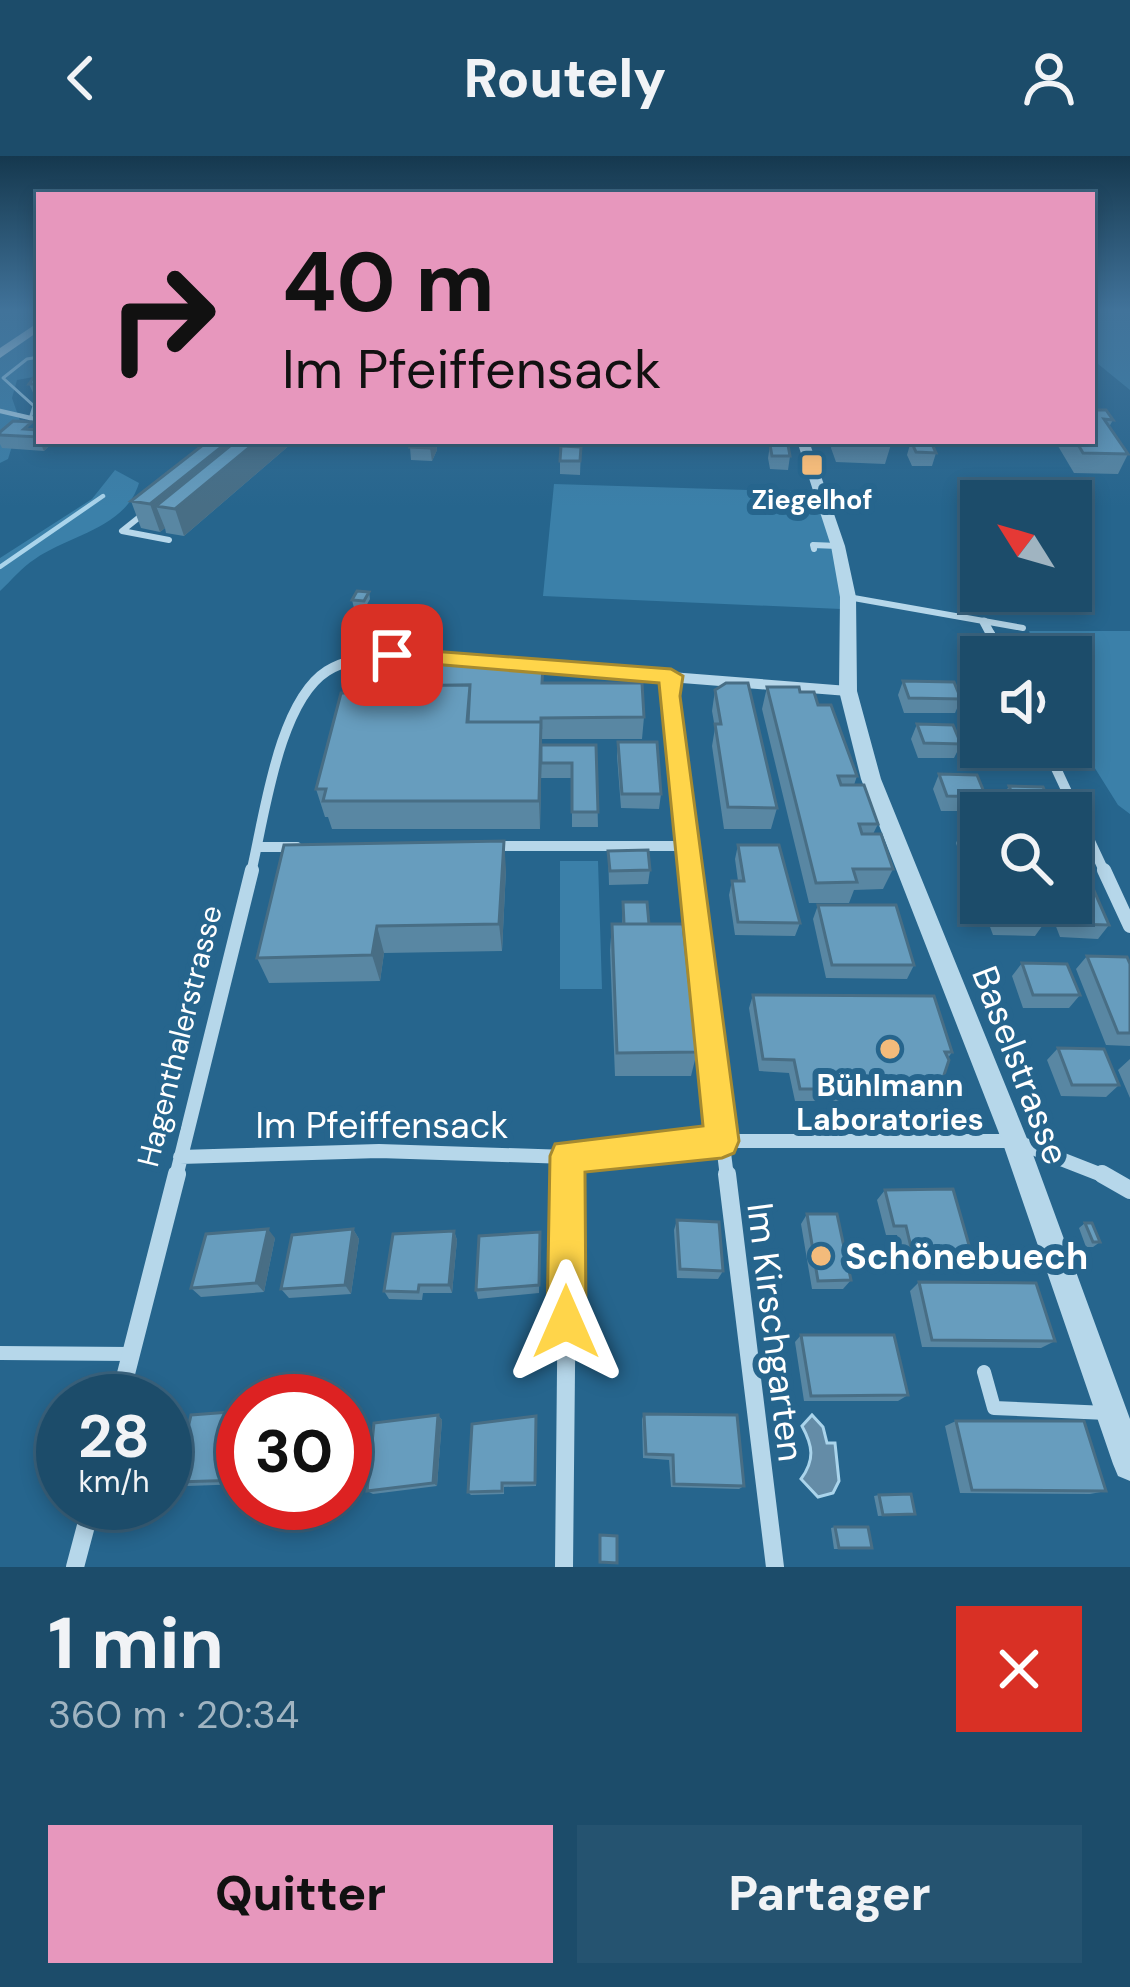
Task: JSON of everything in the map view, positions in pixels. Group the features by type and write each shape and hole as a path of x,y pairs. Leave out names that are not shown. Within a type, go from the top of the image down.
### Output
{"street":[{"name":"Baselstrasse","path":"804,444 838,546 848,597 848,691 871,779 1016,1142 1130,1464"},
{"path":"984,622 991,636"},
{"name":"Hagenthalerstrasse","path":"126,1374 292,718 308,688 326,671 352,658 392,655 671,676"},
{"path":"671,676 848,691"},
{"name":"Im Kirschgarten","path":"671,676 668,696 775,1567"},
{"path":"1056,768 1130,926"},
{"path":"473,846 688,845"},
{"path":"258,847 306,847"},
{"name":"Im Pfeiffensack","path":"180,1157 379,1151 568,1156 722,1141 1016,1142 1091,1168 1130,1190"},
{"path":"564,1567 568,1156"},
{"path":"75,1567 85,1530"}],"lane":[{"path":"0,411 36,420"},
{"path":"154,505 122,531 169,540"},
{"path":"814,549 813,545 838,546"},
{"path":"848,597 1023,628"},
{"path":"0,1353 131,1354"},
{"path":"984,1372 994,1408 1112,1414"}],"shaded area":[{"path":"0,376 36,376 17,380 12,398 20,421 8,459 0,463"},
{"path":"1113,376 1130,376 1130,390"},
{"path":"115,470 139,483 122,510 35,559 0,591 0,558 92,499"},
{"path":"554,484 816,492 847,600 841,609 543,596"},
{"path":"1029,631 1130,631 1130,814 1118,805 1092,764 1092,636 1031,636"},
{"path":"560,861 598,861 602,989 560,989"},
{"path":"812,1415 823,1427 827,1443 835,1443 839,1481 833,1493 818,1497 801,1479 811,1453 802,1426"}],"building":[{"path":"1095,410 1106,410 1113,420 1104,419 1128,454 1083,453 1078,444 1095,444"},
{"path":"13,421 32,422 24,429 36,430 36,437 0,435"},
{"path":"204,444 225,444 150,504 131,501"},
{"path":"232,444 253,444 175,509 156,506"},
{"path":"912,444 932,444 936,453 916,452"},
{"path":"770,445 788,445 790,456 772,456"},
{"path":"561,446 581,447 580,461 560,461"},
{"path":"795,496 802,497 808,511 798,510"},
{"path":"357,591 369,592 364,601 352,600"},
{"path":"360,662 543,666 542,683 642,683 644,717 468,722 470,685 354,686"},
{"path":"903,681 954,682 960,697 960,699 909,698"},
{"path":"726,683 748,683 777,808 728,807 715,724 721,724 715,690"},
{"path":"470,685 467,722 541,722 539,801 323,801 326,789 316,789 341,693 350,693 351,686"},
{"path":"767,687 799,687 800,692 814,692 818,705 831,705 857,776 838,776 841,785 864,785 878,824 859,824 862,834 881,834 893,869 853,869 857,882 816,883"},
{"path":"917,724 953,725 960,742 960,744 924,743"},
{"path":"618,742 657,742 661,794 622,794"},
{"path":"541,745 596,745 598,812 572,812 572,763 541,763"},
{"path":"939,774 977,775 984,792 960,792 960,796 947,796"},
{"path":"1009,786 1043,787 1045,792 1011,792"},
{"path":"504,841 499,924 377,926 372,955 257,958 284,845"},
{"path":"738,845 779,845 800,923 738,922 732,881 744,881"},
{"path":"648,850 650,870 610,871 608,851"},
{"path":"1092,886 1109,925 1070,924 1092,924"},
{"path":"623,902 647,902 649,924 624,924"},
{"path":"818,905 896,905 914,965 832,965"},
{"path":"612,924 683,924 697,1052 617,1053"},
{"path":"1087,956 1127,957 1130,1033 1118,1033"},
{"path":"1022,963 1067,964 1080,995 1033,995"},
{"path":"753,995 934,996 952,1052 945,1052 949,1060 943,1078 923,1081 925,1089 800,1089 794,1060 763,1059"},
{"path":"1058,1048 1104,1049 1119,1085 1072,1085"},
{"path":"953,1189 973,1259 914,1260 906,1226 894,1226 885,1190"},
{"name":"Schönebuech","path":"807,1214 837,1214 851,1280 818,1281"},
{"path":"677,1220 719,1222 723,1271 680,1269"},
{"path":"1085,1223 1092,1223 1100,1242 1093,1242"},
{"path":"268,1229 256,1283 191,1288 206,1234"},
{"path":"353,1229 345,1285 281,1289 292,1235"},
{"path":"454,1231 449,1285 419,1285 418,1292 384,1291 393,1234"},
{"path":"540,1232 539,1285 476,1290 479,1236"},
{"path":"919,1282 1036,1283 1055,1341 932,1340"},
{"path":"801,1335 894,1335 908,1395 811,1396"},
{"path":"216,1413 216,1481 192,1482 192,1415"},
{"path":"644,1414 737,1415 744,1486 674,1484 673,1455 646,1454"},
{"path":"438,1415 433,1483 372,1490 374,1423"},
{"path":"536,1416 535,1483 502,1483 502,1491 468,1492 472,1424"},
{"path":"956,1421 1084,1421 1106,1491 972,1490"},
{"path":"911,1494 915,1514 883,1515 879,1495"},
{"path":"835,1527 868,1527 872,1548 839,1548"},
{"path":"600,1535 617,1536 617,1563 600,1562"}],"waterway":[{"path":"6,376 34,406 30,419"},
{"path":"0,567 103,496"}],"place":[{"name":"Ziegelhof","path":"812,465"},
{"name":"Bühlmann Laboratories","path":"890,1049"},
{"name":"Schönebuech","path":"821,1256"}],"route":[{"path":"392,655 671,676 668,696 722,1141 568,1156 566,1322"}]}
